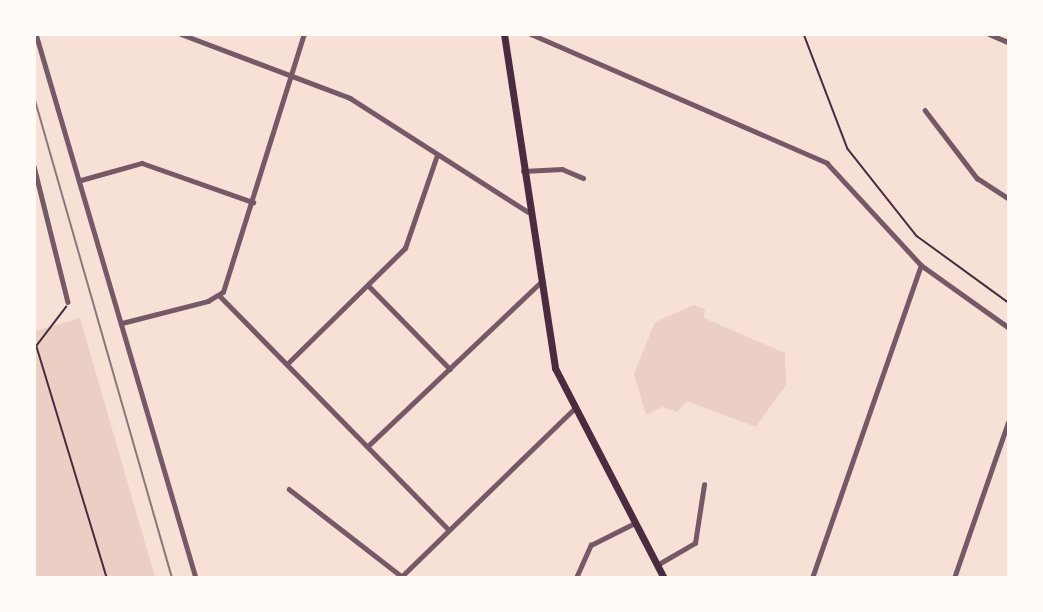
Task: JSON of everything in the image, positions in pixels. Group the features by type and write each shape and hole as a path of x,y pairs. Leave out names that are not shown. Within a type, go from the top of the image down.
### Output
{"main road":[{"path":"504,34 528,212 555,368 574,409 664,578"}],"street":[{"path":"36,34 81,180 196,578"},
{"path":"181,34 356,102 528,212"},
{"path":"220,296 253,202 304,34"},
{"path":"531,34 827,163 921,265 1008,327"},
{"path":"988,34 1008,42"},
{"path":"925,110 977,178 1008,198"},
{"path":"288,363 369,286 405,248 436,155"},
{"path":"81,180 142,163 253,202"},
{"path":"34,166 68,302"},
{"path":"523,171 562,169 583,178"},
{"path":"34,195 42,193"},
{"path":"812,578 921,265"},
{"path":"368,446 540,283"},
{"path":"369,286 450,369"},
{"path":"122,323 220,296"},
{"path":"220,296 449,530"},
{"path":"289,489 401,577 574,409"},
{"path":"954,578 1008,422"},
{"path":"657,564 695,543 704,485"},
{"path":"576,578 591,545 635,523"}],"path":[{"path":"804,34 848,149 917,236 1008,302"},
{"path":"68,302 36,348 107,578"}],"shaded area":[{"path":"694,305 705,309 704,318 785,353 786,385 756,427 687,401 677,412 662,407 646,415 634,374 655,322"},
{"path":"80,318 155,577 35,578 35,331"}],"railway":[{"path":"34,97 172,578"}]}
